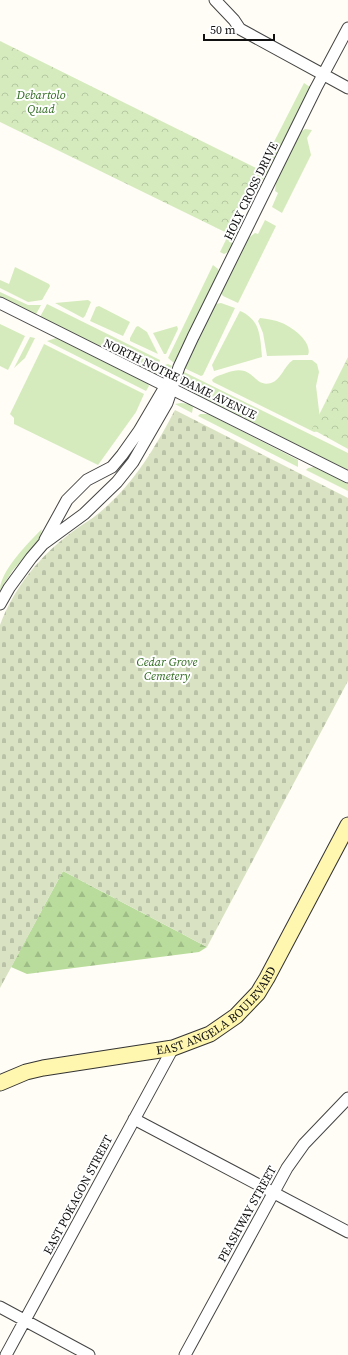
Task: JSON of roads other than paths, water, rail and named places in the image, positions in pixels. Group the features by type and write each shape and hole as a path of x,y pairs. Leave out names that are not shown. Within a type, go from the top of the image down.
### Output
{"main road":[{"name":"EAST ANGELA BOULEVARD","path":"0,1083 18,1075 43,1068 173,1048 197,1040 225,1025 258,993 348,825"}],"street":[{"path":"215,0 234,20 240,29 348,88"},
{"name":"HOLY CROSS DRIVE","path":"43,544 79,518 117,482 133,462 149,436 179,367 323,74 348,28"},
{"name":"NORTH NOTRE DAME AVENUE","path":"0,303 348,477"},
{"name":"HOLY CROSS DRIVE","path":"0,604 16,576 43,544 67,500 87,480 112,467 169,388"},
{"path":"62,510 70,516 79,518"},
{"name":"EAST POKAGON STREET","path":"6,1355 173,1048"},
{"name":"PEASHWAY STREET","path":"185,1355 273,1192 304,1144 348,1098"},
{"path":"134,1119 348,1232"},
{"path":"0,1307 89,1355"}],"park label":[{"name":"Debartolo Quad","path":"41,102"},
{"name":"Cedar Grove Cemetery","path":"167,669"}]}
